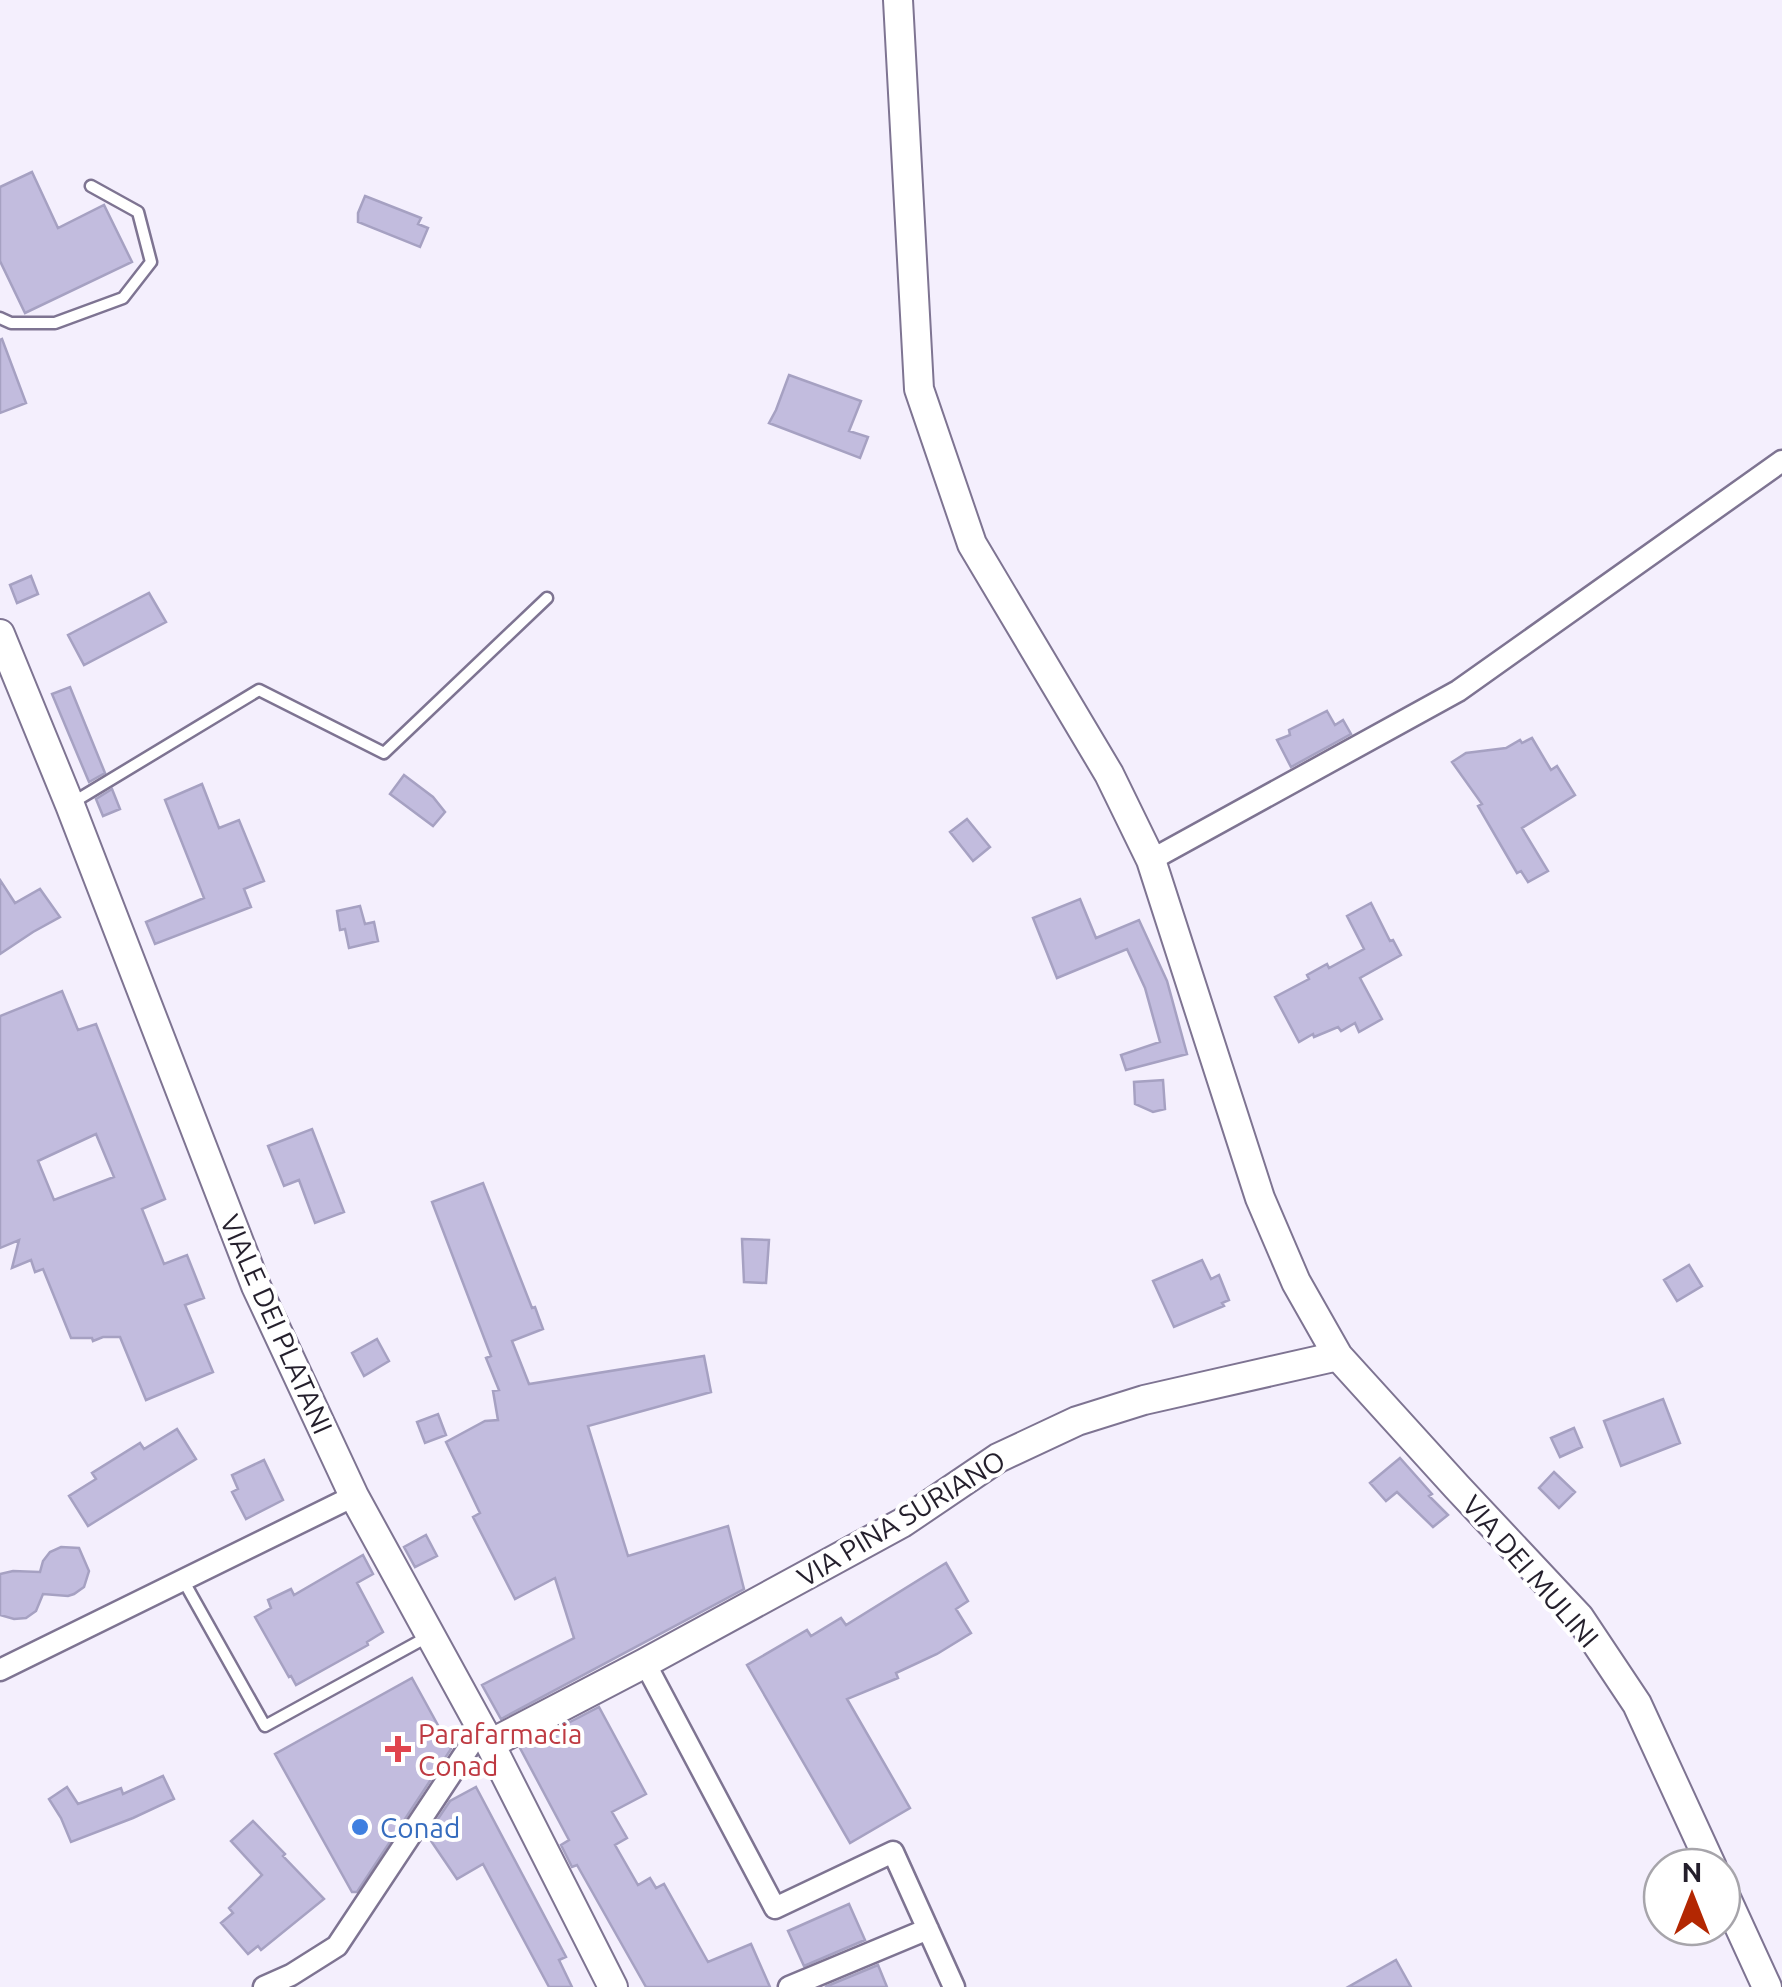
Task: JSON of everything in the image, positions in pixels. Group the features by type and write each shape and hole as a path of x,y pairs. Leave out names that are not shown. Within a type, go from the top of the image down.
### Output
{"street":[{"name":"VIA DEI MULINI","path":"898,0 919,389 972,544 1109,774 1151,860 1260,1198 1296,1282 1338,1356 1578,1616 1637,1704 1703,1847"},
{"path":"1151,860 1458,691 1782,462"},
{"name":"VIALE DEI PLATANI","path":"0,634 70,804 256,1286 354,1496 485,1737 613,1987"},
{"name":"VIA PINA SURIANO","path":"485,1737 645,1663 902,1523 998,1458 1077,1421 1144,1400 1338,1356"},
{"path":"0,1670 354,1496"},
{"path":"645,1663 775,1908 893,1852 954,1987"},
{"path":"264,1987 337,1946 485,1737"},
{"path":"789,1987 928,1929"},
{"path":"1742,1933 1767,1987"}],"lane":[{"path":"0,318 11,323 56,323 122,298 151,262 138,212 90,186"},
{"path":"70,804 260,690 384,753 547,598"},
{"path":"184,1580 265,1726 430,1635"}],"building":[{"path":"32,172 58,228 104,205 132,262 25,313 0,261 0,187"},
{"path":"365,196 421,218 418,224 428,228 420,247 358,222"},
{"path":"0,340 26,403 0,413"},
{"path":"789,375 861,401 849,431 868,437 860,458 769,423"},
{"path":"31,576 38,594 17,603 10,585"},
{"path":"149,593 166,622 84,665 68,635"},
{"path":"70,687 105,773 89,782 52,694"},
{"path":"1327,711 1335,725 1343,720 1351,734 1291,767 1277,740"},
{"path":"1532,738 1551,770 1557,766 1575,795 1522,828 1548,871 1528,882 1521,871 1517,873 1478,806 1482,804 1452,762 1466,753 1506,748"},
{"path":"404,775 433,797 445,812 433,826 390,794"},
{"path":"202,784 219,828 239,820 264,881 244,889 251,907 155,944 146,922 204,898 165,800"},
{"path":"112,789 120,809 103,816 96,799"},
{"path":"967,819 990,847 973,861 950,832"},
{"path":"0,880 15,903 40,889 60,917 0,954"},
{"path":"1080,899 1096,938 1139,920 1167,981 1187,1054 1126,1070 1121,1055 1160,1042 1145,988 1127,949 1057,978 1033,918"},
{"path":"1371,903 1401,955 1360,978 1382,1019 1359,1032 1355,1023 1341,1031 1338,1027 1314,1037 1313,1034 1299,1042 1275,997 1309,979 1307,975 1327,964 1329,968 1364,949 1347,916"},
{"path":"360,906 365,924 374,922 378,941 349,948 345,929 340,930 337,911"},
{"path":"62,991 78,1030 96,1024 165,1199 142,1209 164,1264 187,1255 204,1298 185,1305 213,1372 146,1400 120,1337 93,1341 71,1338 43,1269 35,1272 31,1260 12,1268 19,1240 0,1248 0,1016","holes":["96,1134 114,1177 54,1200 38,1161"]},
{"path":"1163,1080 1165,1109 1153,1112 1135,1104 1134,1082"},
{"path":"312,1129 344,1212 315,1223 299,1180 284,1186 268,1146"},
{"path":"483,1183 543,1329 512,1341 529,1384 704,1356 711,1392 588,1426 628,1556 728,1526 744,1589 501,1719 482,1685 574,1638 555,1578 515,1599 473,1517 480,1513 446,1442 485,1421 498,1420 493,1391 499,1390 486,1358 491,1356 432,1202"},
{"path":"742,1239 769,1240 766,1283 744,1282"},
{"path":"1202,1260 1211,1279 1219,1275 1229,1300 1222,1303 1224,1306 1174,1327 1153,1281"},
{"path":"1689,1265 1702,1286 1677,1301 1664,1280"},
{"path":"377,1339 389,1361 364,1376 352,1353"},
{"path":"1663,1399 1680,1443 1621,1466 1604,1421"},
{"path":"438,1414 446,1435 425,1443 417,1422"},
{"path":"1574,1428 1582,1447 1560,1457 1551,1438"},
{"path":"177,1429 196,1459 88,1526 69,1496 96,1479 92,1473 140,1443 144,1449"},
{"path":"1400,1458 1448,1515 1433,1527 1397,1492 1386,1501 1370,1483"},
{"path":"264,1460 283,1500 246,1519 232,1492 238,1489 232,1475"},
{"path":"1554,1472 1575,1492 1559,1508 1539,1488"},
{"path":"426,1535 437,1556 415,1567 404,1547"},
{"path":"61,1547 79,1548 89,1571 84,1587 68,1596 43,1594 36,1611 26,1618 0,1615 0,1574 40,1572 50,1552"},
{"path":"363,1555 373,1574 357,1583 383,1632 368,1645 296,1685 255,1617 271,1608 268,1600 291,1589 294,1595"},
{"path":"946,1563 968,1601 956,1609 971,1633 896,1673 898,1678 847,1699 910,1808 850,1843 747,1665 807,1630 811,1636 841,1618 846,1625"},
{"name":"Conad","path":"412,1678 451,1749 357,1892 352,1892 275,1754"},
{"path":"599,1707 646,1794 612,1812 627,1838 615,1845 638,1885 650,1878 656,1888 664,1884 708,1962 751,1944 770,1987 646,1987 577,1865 572,1867 561,1845 569,1840 520,1748"},
{"path":"163,1776 174,1799 71,1842 49,1799 67,1787 78,1804 121,1788 123,1794"},
{"path":"476,1787 566,1957 559,1960 572,1987 549,1987 483,1864 457,1879 427,1835 450,1801"},
{"path":"253,1821 324,1899 261,1950 258,1946 248,1954 221,1923 233,1913 229,1908 262,1875 231,1841"},
{"path":"849,1904 865,1940 804,1966 788,1931"},
{"path":"1396,1960 1411,1987 1348,1987"},
{"path":"878,1965 887,1987 825,1987"}],"place":[{"name":"Parafarmacia Conad","path":"398,1749"},
{"name":"Conad","path":"360,1827"}]}
